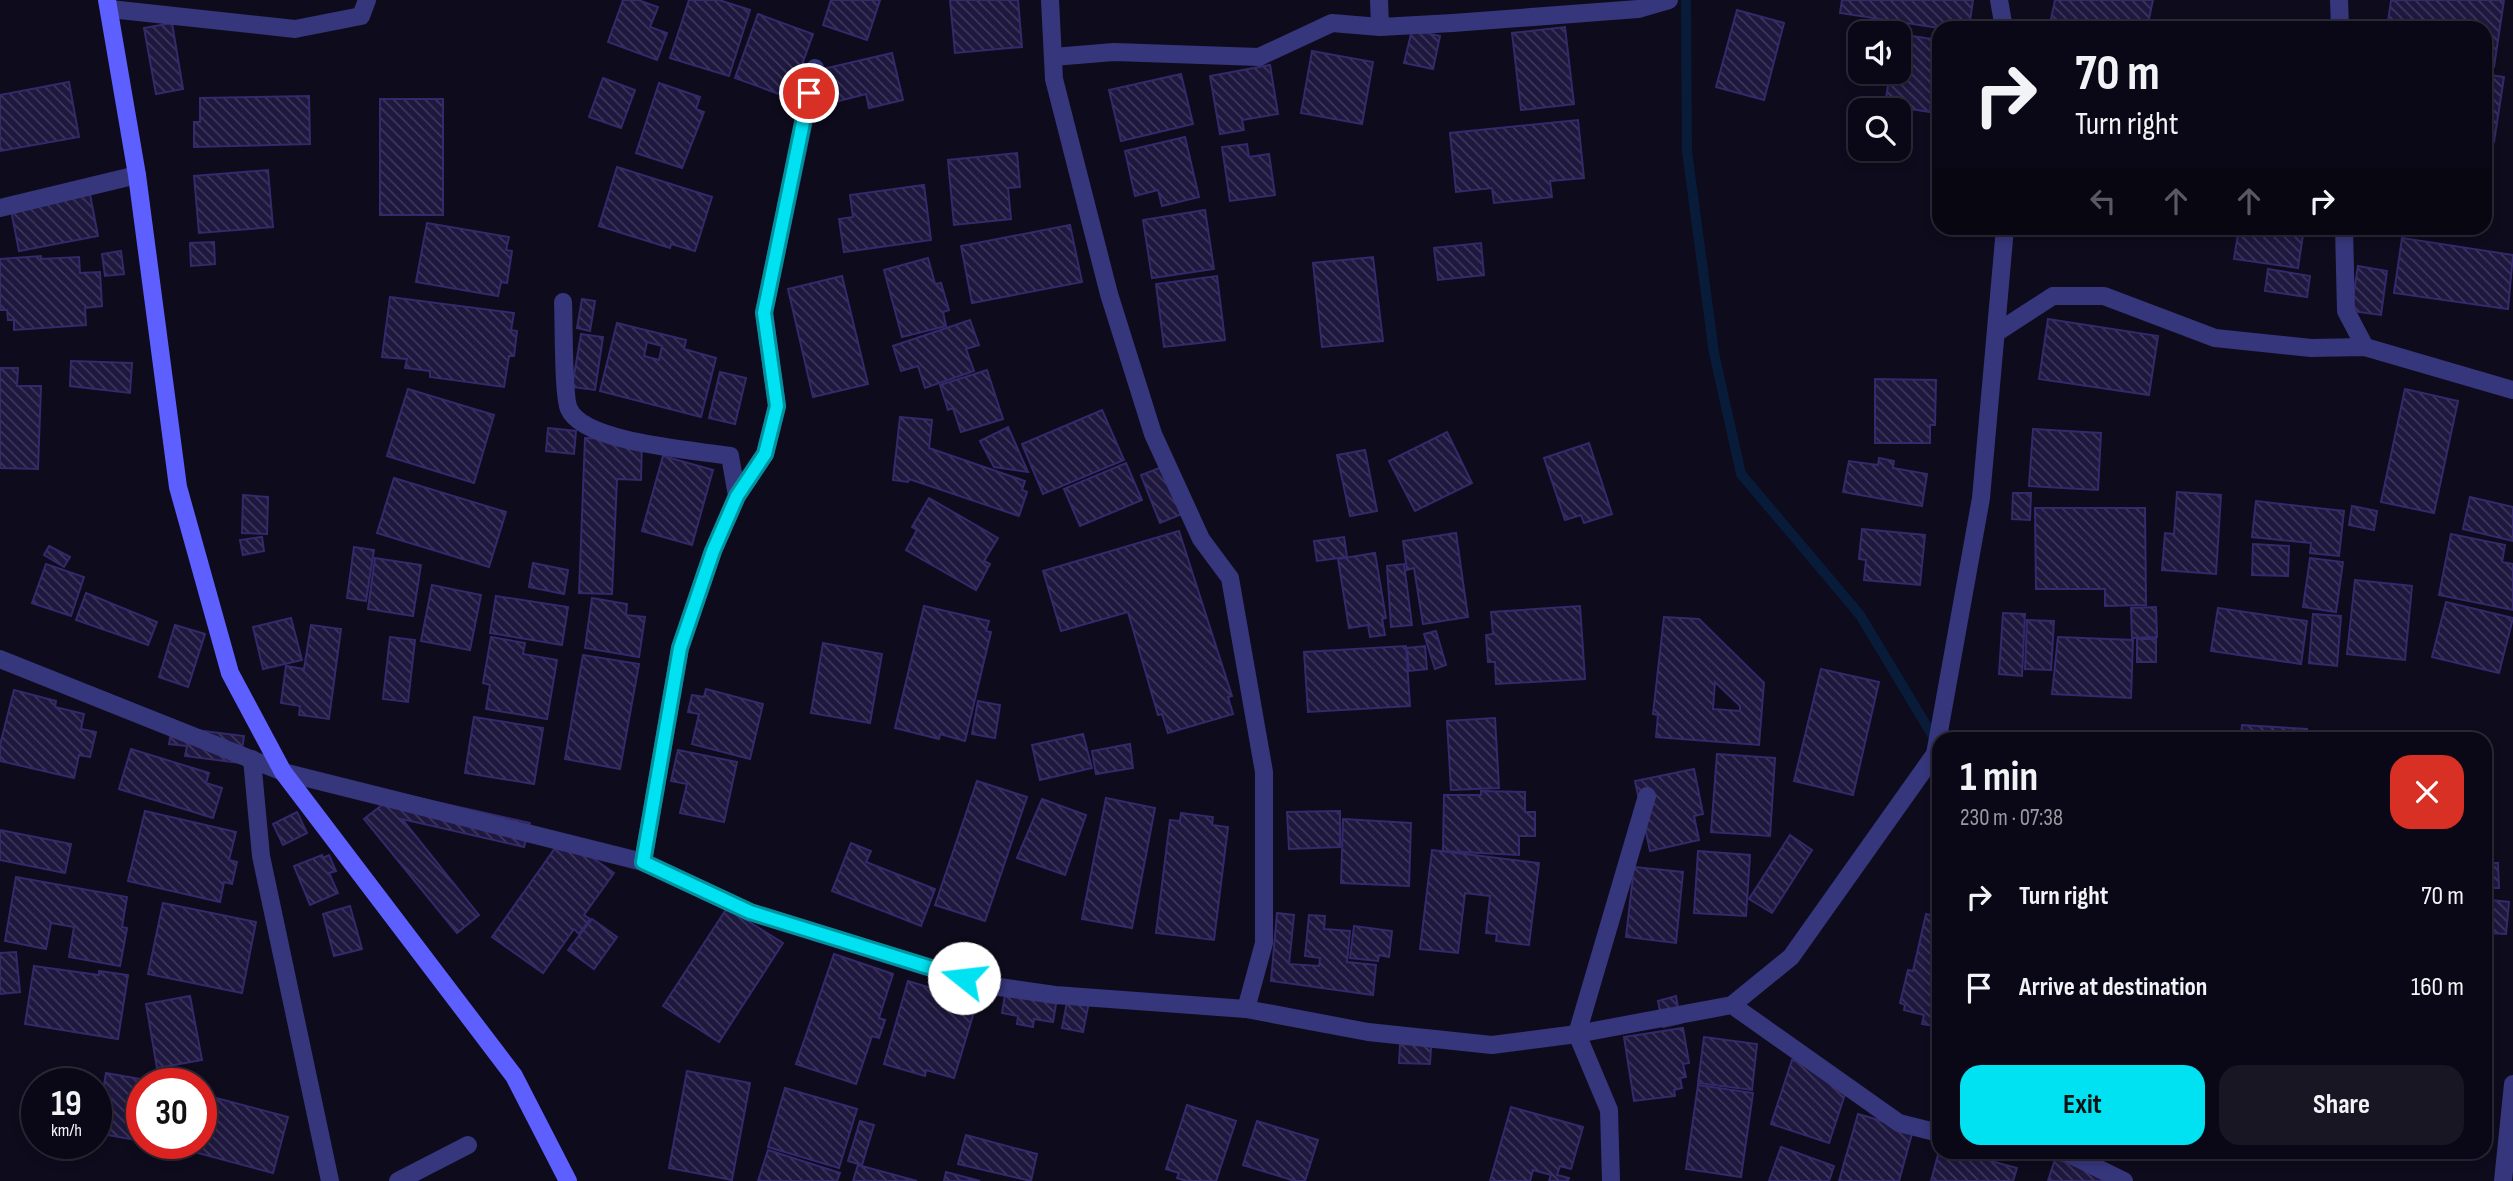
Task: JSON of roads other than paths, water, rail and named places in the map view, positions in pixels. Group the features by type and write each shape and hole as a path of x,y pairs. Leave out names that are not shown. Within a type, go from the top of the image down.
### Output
{"street":[{"path":"367,0 361,16 295,29 108,4 137,175 177,487 230,673 283,772 514,1076 568,1181"},
{"path":"1050,0 1054,79 1109,294 1153,434 1200,539 1230,578 1264,772 1264,943 1247,1009"},
{"path":"1379,0 1380,27"},
{"path":"1053,57 1114,52 1259,57 1332,23 1380,27 1638,9 1669,0"},
{"path":"1999,0 2003,21"},
{"path":"2339,0 2340,21"},
{"path":"643,862 680,648 713,551 737,496 765,454 777,406 764,313 814,68"},
{"path":"0,208 137,175"},
{"path":"1938,732 1981,498 2004,235"},
{"path":"2344,235 2346,311 2365,347"},
{"path":"1996,333 2053,296 2104,296 2215,338 2311,348 2365,347 2513,390"},
{"path":"563,302 568,408 581,425 615,438 730,456 737,496"},
{"path":"0,659 283,772 643,862 750,912 985,985 1055,995 1247,1009 1368,1032 1492,1045 1577,1034 1732,1005 1791,957 1932,757"},
{"path":"252,760 261,856 330,1181"},
{"path":"1611,1181 1609,1110 1577,1034 1647,796"},
{"path":"1732,1005 1899,1123 1932,1131"},
{"path":"2503,1181 2513,1084"},
{"path":"398,1181 468,1145"},
{"path":"2079,1159 2124,1181"}],"waterway":[{"path":"1686,0 1687,151 1714,353 1741,474 1860,615 1932,735"}]}
